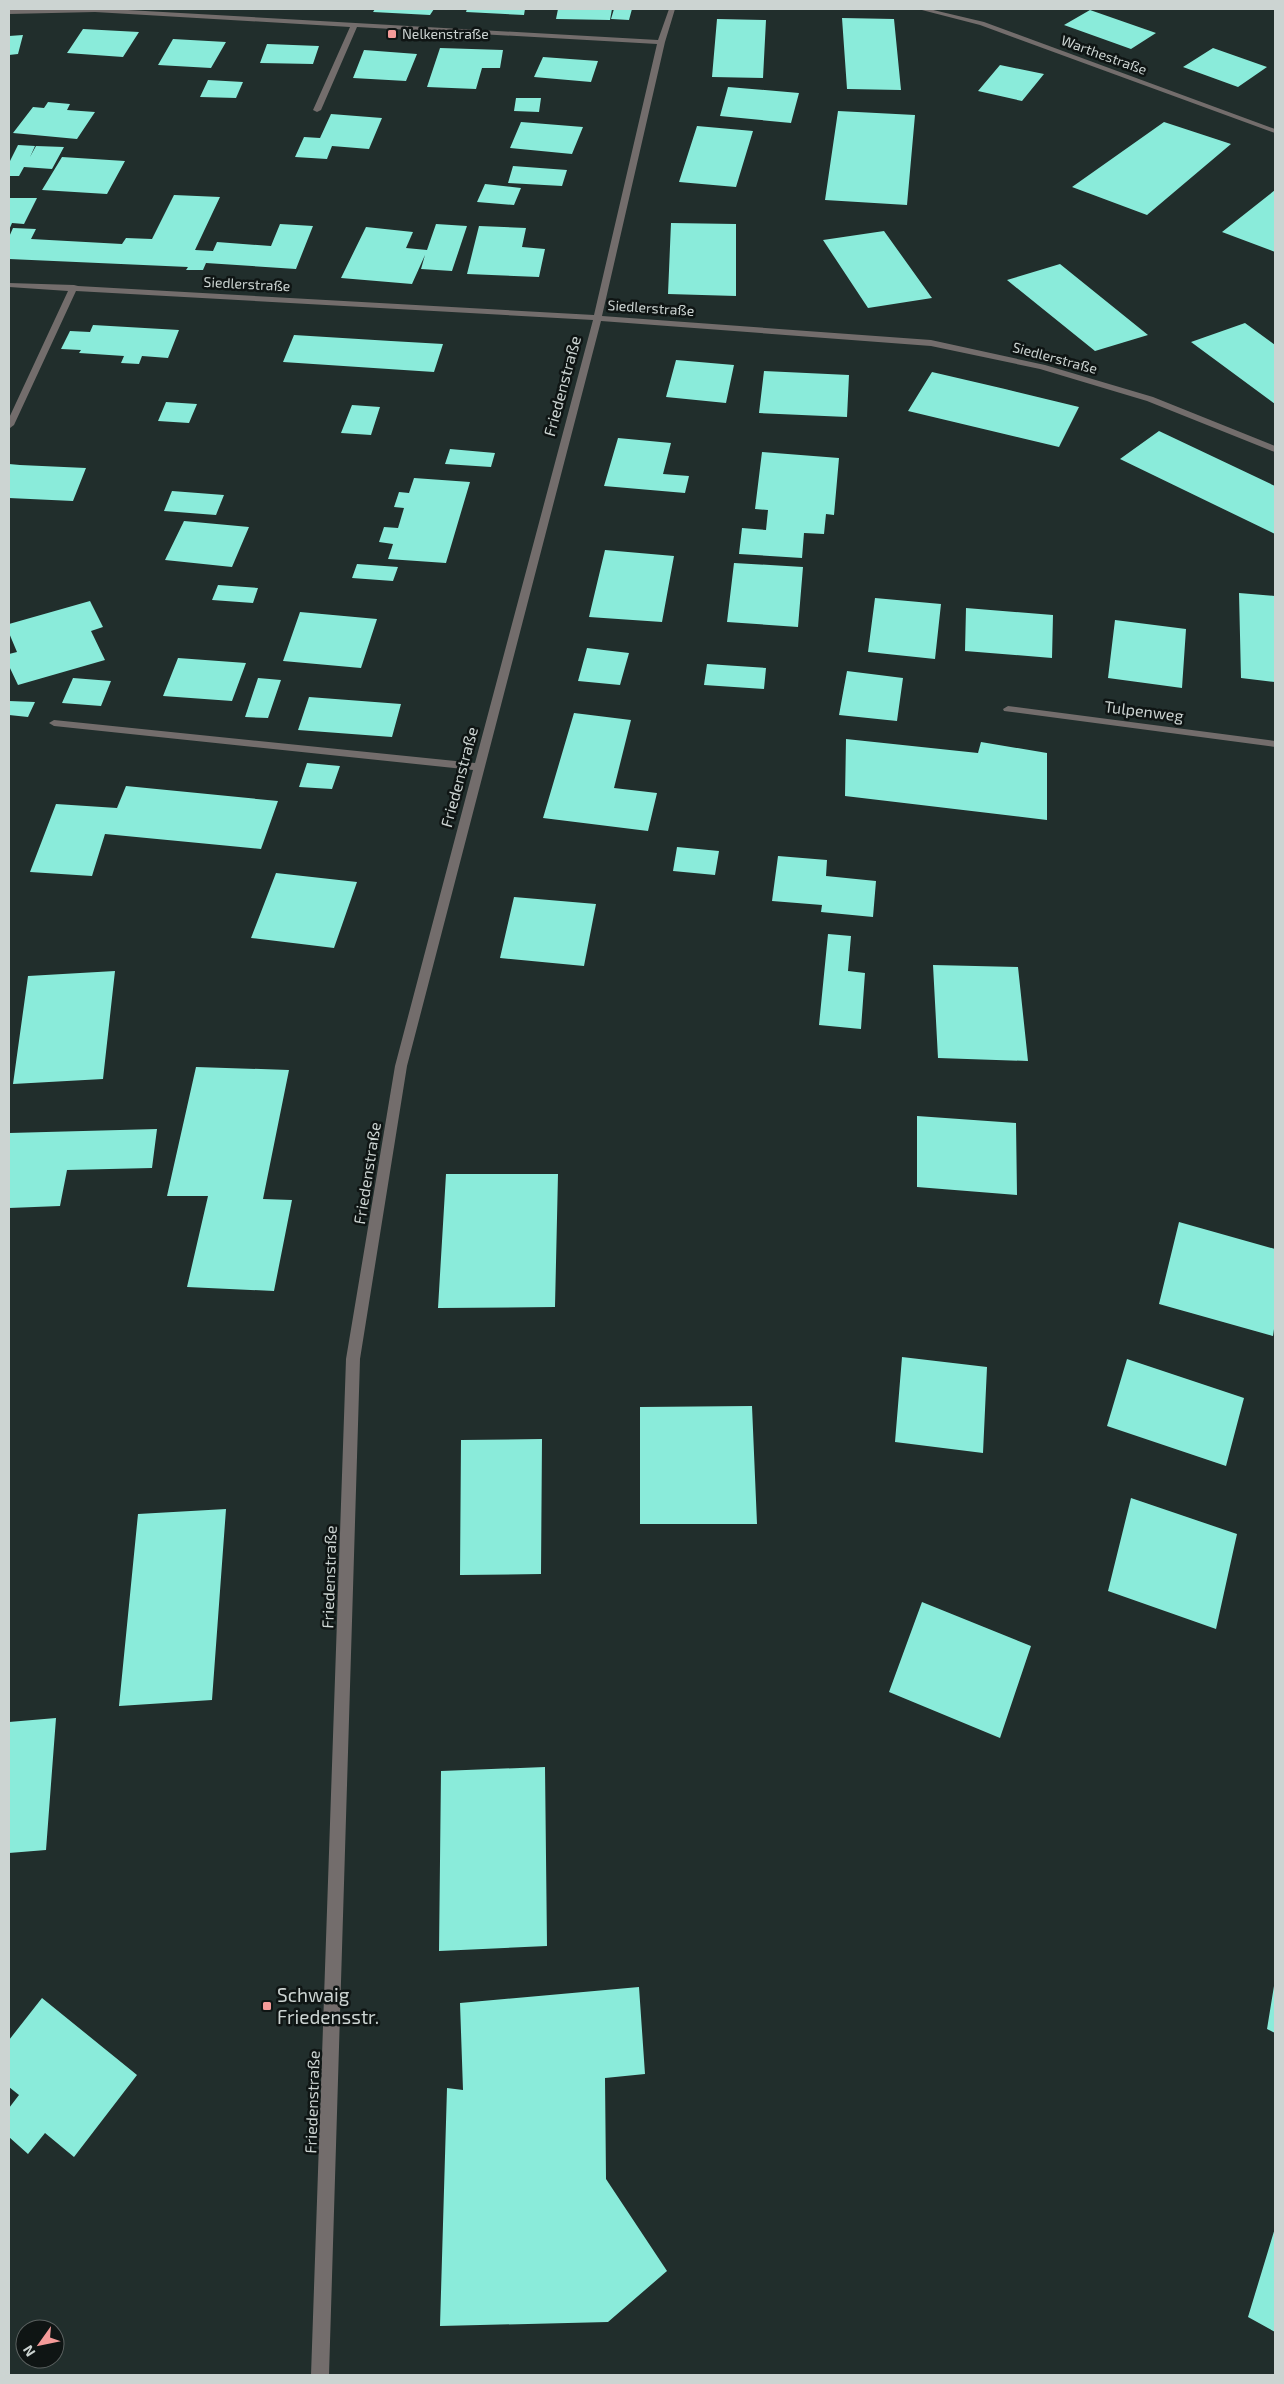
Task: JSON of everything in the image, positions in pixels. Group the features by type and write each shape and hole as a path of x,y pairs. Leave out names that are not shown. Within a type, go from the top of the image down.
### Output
{"street":[{"name":"Friedenstraße","path":"320,2375 353,1359 401,1066 597,318 661,42 672,9"},
{"name":"Warthestraße","path":"921,9 982,23 1275,131"},
{"path":"9,12 95,10 661,42"},
{"path":"317,110 355,24"},
{"name":"Siedlerstraße","path":"9,285 74,287 597,318 931,343 1042,367 1150,399 1275,449"},
{"path":"10,425 74,287"},
{"name":"Tulpenweg","path":"1008,709 1275,744"},
{"path":"54,723 479,767"}],"building":[{"path":"375,9 434,9 430,15 373,12"},
{"path":"467,9 525,9 524,15 466,12"},
{"path":"558,9 612,9 610,20 556,19"},
{"path":"614,9 632,9 629,20 611,19"},
{"path":"1090,10 1156,33 1131,49 1064,25"},
{"path":"842,18 894,19 901,90 847,89"},
{"path":"717,19 766,20 763,78 712,77"},
{"path":"83,29 139,32 123,57 67,53"},
{"path":"23,35 18,54 9,55 9,36"},
{"path":"173,39 226,42 211,68 158,65"},
{"path":"267,44 319,46 313,64 260,63"},
{"path":"440,48 503,50 500,68 482,68 476,89 427,87"},
{"path":"1213,48 1267,67 1238,87 1183,67"},
{"path":"364,50 417,54 406,81 353,78"},
{"path":"543,57 598,61 591,82 534,77"},
{"path":"1000,65 1044,74 1022,101 978,91"},
{"path":"208,80 243,82 236,98 200,97"},
{"path":"728,87 799,93 791,123 720,116"},
{"path":"516,98 541,98 539,112 514,111"},
{"path":"48,102 70,104 67,110 95,112 77,139 13,133 33,107 44,108"},
{"path":"838,111 915,115 907,205 825,200"},
{"path":"331,114 382,118 369,149 332,146 327,159 295,157 304,137 320,138"},
{"path":"521,122 583,127 572,154 510,148"},
{"path":"1164,122 1231,144 1147,215 1072,187"},
{"path":"697,126 753,131 736,187 679,182"},
{"path":"18,145 35,146 30,157 36,146 64,147 52,169 24,167 19,176 9,176 9,163"},
{"path":"62,157 125,161 107,194 42,190"},
{"path":"513,166 567,170 562,186 508,183"},
{"path":"485,184 521,188 514,205 477,202"},
{"path":"1275,190 1275,252 1222,232"},
{"path":"174,195 220,197 195,250 213,251 217,242 271,246 280,224 313,226 296,269 206,263 203,270 186,270 188,267 9,259 9,237 13,228 36,229 31,239 122,244 126,238 152,239"},
{"path":"9,198 37,198 24,224 12,223 9,230"},
{"path":"671,223 736,224 736,296 668,294"},
{"path":"436,224 467,226 452,271 421,269 425,255 412,284 341,278 366,227 413,232 406,248 427,250"},
{"path":"479,226 526,228 522,247 545,249 539,277 467,274"},
{"path":"884,231 932,298 868,308 823,240"},
{"path":"1060,264 1148,335 1095,351 1007,280"},
{"path":"1245,323 1275,345 1275,404 1191,342"},
{"path":"93,325 179,330 168,358 142,356 139,364 121,363 124,356 79,353 81,350 61,349 70,331 90,332"},
{"path":"294,335 443,344 434,372 283,362"},
{"path":"676,360 734,365 726,403 666,397"},
{"path":"764,371 849,375 847,417 759,413"},
{"path":"932,372 1079,407 1059,447 908,411"},
{"path":"166,402 197,404 189,423 158,421"},
{"path":"352,405 380,407 371,435 341,433"},
{"path":"1159,431 1275,486 1275,534 1120,459"},
{"path":"618,438 671,443 663,474 689,476 685,493 604,486"},
{"path":"450,449 495,453 491,467 445,464"},
{"path":"762,452 839,458 834,515 826,514 824,534 804,533 802,558 739,554 742,528 766,530 768,510 755,509"},
{"path":"9,464 86,468 73,501 9,498"},
{"path":"414,478 470,482 446,563 388,559 393,544 379,542 384,527 398,528 404,508 394,507 399,492 409,493"},
{"path":"172,491 224,495 216,515 164,511"},
{"path":"184,521 249,527 232,567 165,560"},
{"path":"605,550 674,556 662,622 589,617"},
{"path":"734,563 803,567 798,627 727,622"},
{"path":"357,564 398,567 393,581 352,578"},
{"path":"218,585 258,588 253,603 212,600"},
{"path":"1239,593 1275,596 1275,682 1241,678"},
{"path":"875,598 941,604 935,659 868,652"},
{"path":"90,601 103,627 91,631 105,660 18,685 9,666 9,654 17,652 9,633 9,624"},
{"path":"966,608 1053,615 1052,658 965,651"},
{"path":"300,612 377,619 361,668 283,661"},
{"path":"1115,620 1186,629 1182,688 1108,678"},
{"path":"587,648 629,653 620,685 578,681"},
{"path":"178,658 246,663 232,701 163,696"},
{"path":"707,664 766,668 764,689 704,685"},
{"path":"847,671 903,678 897,721 839,715"},
{"path":"73,678 111,681 101,706 62,703"},
{"path":"258,678 281,680 268,718 245,717"},
{"path":"309,697 401,704 392,737 298,730"},
{"path":"9,701 35,702 28,717 9,715"},
{"path":"574,713 631,720 614,788 657,793 648,831 543,818"},
{"path":"846,739 978,753 981,742 1047,753 1047,820 845,796"},
{"path":"307,763 340,766 332,789 299,787"},
{"path":"126,786 278,801 261,849 105,834 92,876 30,872 56,804 117,808"},
{"path":"677,847 719,851 715,875 673,871"},
{"path":"778,856 827,860 826,876 876,881 873,917 821,912 822,905 772,901"},
{"path":"276,873 357,882 334,948 251,938"},
{"path":"514,897 596,904 584,966 500,958"},
{"path":"828,934 851,936 848,971 865,973 861,1029 819,1025"},
{"path":"933,965 1018,967 1028,1061 938,1058"},
{"path":"115,971 103,1079 13,1084 28,976"},
{"path":"196,1067 289,1070 263,1199 292,1200 274,1291 187,1287 208,1196 167,1196"},
{"path":"917,1116 1016,1123 1017,1195 917,1187"},
{"path":"157,1129 152,1168 67,1170 60,1206 9,1208 9,1133"},
{"path":"446,1174 558,1174 555,1307 438,1308"},
{"path":"1179,1222 1275,1249 1275,1322 1273,1336 1159,1304"},
{"path":"902,1357 987,1367 983,1453 895,1442"},
{"path":"1127,1359 1244,1398 1226,1466 1107,1426"},
{"path":"752,1406 757,1524 640,1524 640,1407"},
{"path":"542,1439 541,1574 460,1575 461,1440"},
{"path":"1131,1498 1237,1534 1216,1629 1108,1591"},
{"path":"226,1509 212,1700 119,1706 138,1514"},
{"path":"922,1602 1031,1646 1000,1738 889,1692"},
{"path":"56,1718 46,1850 9,1853 9,1722"},
{"path":"545,1767 547,1946 439,1951 441,1771"},
{"path":"1275,1986 1275,2033 1267,2029"},
{"path":"639,1987 645,2074 605,2078 606,2179 667,2271 608,2322 440,2326 447,2088 463,2090 460,2003"},
{"path":"42,1998 137,2075 74,2157 45,2133 28,2154 9,2137 9,2108 19,2095 9,2087 9,2040"},
{"path":"1275,2228 1275,2332 1248,2317"}],"place":[{"name":"Nelkenstraße","path":"392,34"},
{"name":"Schwaig Friedensstr.","path":"267,2006"}]}
